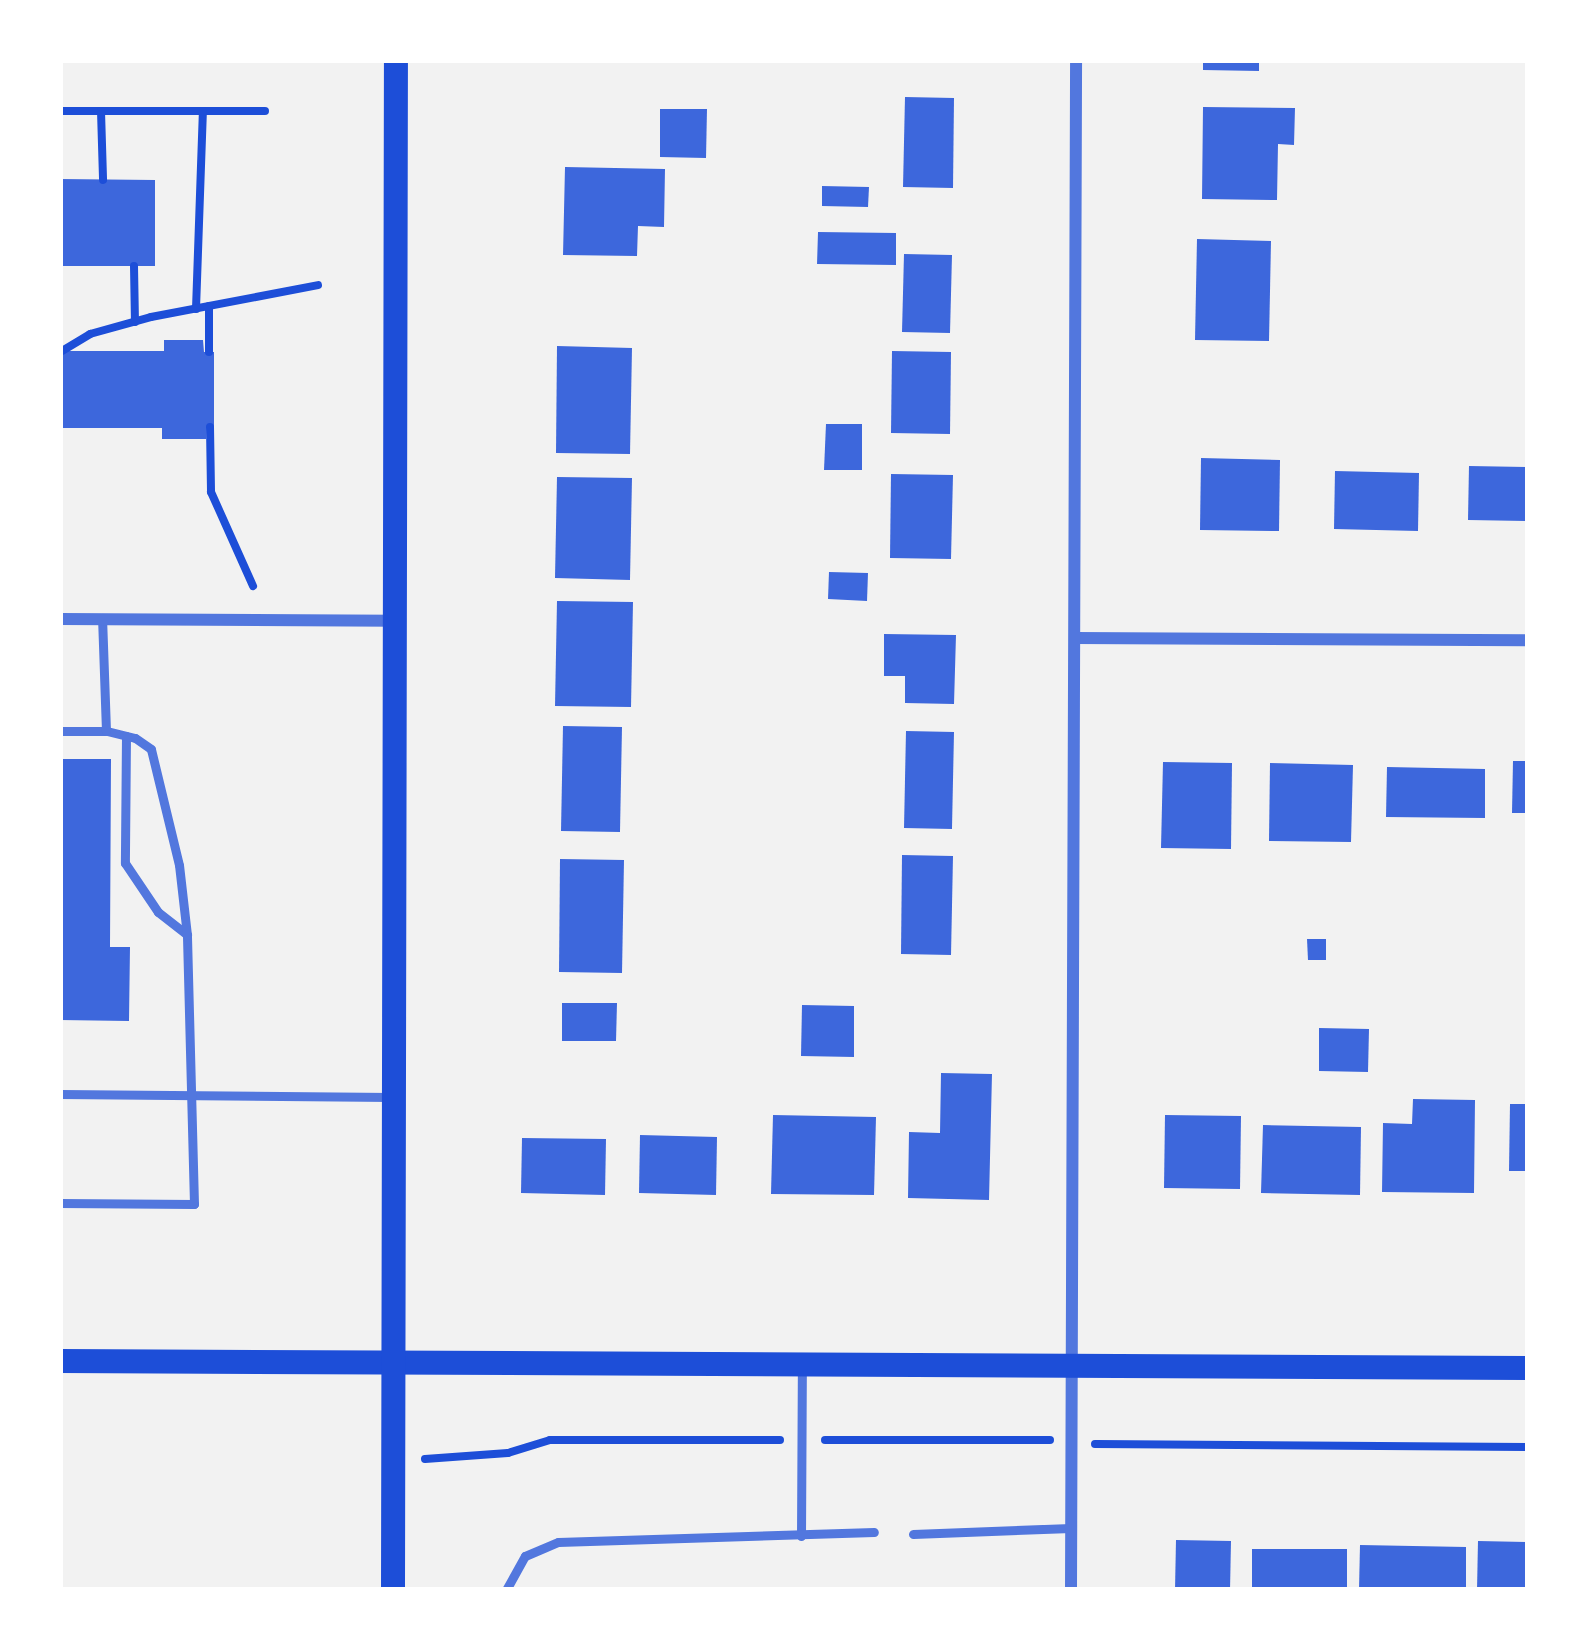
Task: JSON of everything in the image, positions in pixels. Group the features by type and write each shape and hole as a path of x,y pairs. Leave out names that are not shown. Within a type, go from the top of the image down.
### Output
{"main road":[{"path":"393,1590 396,60"},
{"path":"60,1361 1528,1368"}],"street":[{"path":"1071,1590 1076,60"},
{"path":"60,619 394,621"},
{"path":"1075,638 1528,640"}],"lane":[{"path":"102,619 106,731"},
{"path":"60,731 126,736 151,749 162,777 187,934 194,1204 60,1203"},
{"path":"126,736 125,863 158,912 187,934"},
{"path":"60,1094 395,1096"},
{"path":"801,1535 802,1364"},
{"path":"913,1534 1071,1528"},
{"path":"506,1590 525,1556 558,1542 874,1532"}],"path":[{"path":"60,111 265,111"},
{"path":"101,111 103,179"},
{"path":"196,309 203,111"},
{"path":"134,266 135,322"},
{"path":"62,351 90,334 135,322 319,285"},
{"path":"209,305 209,352"},
{"path":"210,427 211,492 253,586"},
{"path":"394,1459 455,1459 550,1440 1071,1440 1123,1448 1528,1447"}],"building":[{"path":"1203,60 1259,60 1259,71 1203,70"},
{"path":"905,97 954,98 953,188 903,187"},
{"path":"1203,107 1295,108 1294,145 1278,144 1277,200 1202,199"},
{"path":"660,109 707,109 706,158 660,157"},
{"path":"565,167 665,169 664,227 638,226 637,256 563,255"},
{"path":"60,179 155,180 155,266 60,266"},
{"path":"822,186 869,187 868,207 822,206"},
{"path":"818,232 896,233 896,265 817,264"},
{"path":"1197,239 1271,241 1269,341 1195,340"},
{"path":"904,254 952,255 950,333 902,332"},
{"path":"164,340 203,340 204,352 214,352 214,427 206,427 206,439 162,439 162,428 60,428 60,351 164,351"},
{"path":"557,346 632,348 630,454 556,453"},
{"path":"892,351 951,352 950,434 891,433"},
{"path":"826,424 862,424 862,470 824,470"},
{"path":"1201,458 1280,460 1279,531 1200,530"},
{"path":"1469,466 1528,467 1528,521 1468,520"},
{"path":"1335,471 1419,473 1418,531 1334,529"},
{"path":"891,474 953,475 951,559 890,558"},
{"path":"557,477 632,478 630,580 555,578"},
{"path":"829,572 868,573 867,601 828,599"},
{"path":"557,601 633,602 631,707 555,706"},
{"path":"884,634 956,635 954,704 905,703 905,676 884,676"},
{"path":"563,726 622,727 620,832 561,831"},
{"path":"906,731 954,732 952,829 904,828"},
{"path":"60,759 111,759 110,947 130,947 129,1021 60,1020"},
{"path":"1513,761 1528,761 1528,813 1512,813"},
{"path":"1163,762 1232,763 1231,849 1161,848"},
{"path":"1270,763 1353,765 1351,842 1269,841"},
{"path":"1387,767 1485,769 1485,818 1386,817"},
{"path":"902,855 953,856 951,955 901,954"},
{"path":"560,859 624,860 622,973 559,972"},
{"path":"1307,939 1326,939 1326,960 1308,960"},
{"path":"562,1003 617,1003 616,1041 562,1041"},
{"path":"802,1005 854,1006 854,1057 801,1056"},
{"path":"1319,1028 1369,1029 1368,1072 1319,1071"},
{"path":"941,1073 992,1074 989,1200 908,1198 909,1132 940,1133"},
{"path":"1413,1099 1475,1100 1474,1193 1382,1192 1383,1123 1412,1124"},
{"path":"1510,1104 1528,1104 1528,1171 1509,1171"},
{"path":"773,1115 876,1117 874,1195 771,1194"},
{"path":"1165,1115 1241,1116 1240,1189 1164,1188"},
{"path":"1263,1125 1361,1127 1360,1195 1261,1193"},
{"path":"640,1135 717,1137 716,1195 639,1193"},
{"path":"522,1138 606,1139 605,1195 521,1193"},
{"path":"1176,1540 1231,1541 1230,1590 1175,1590"},
{"path":"1478,1541 1528,1542 1528,1590 1477,1590"},
{"path":"1360,1545 1466,1547 1466,1590 1359,1590"},
{"path":"1252,1549 1347,1549 1347,1590 1252,1590"}]}
